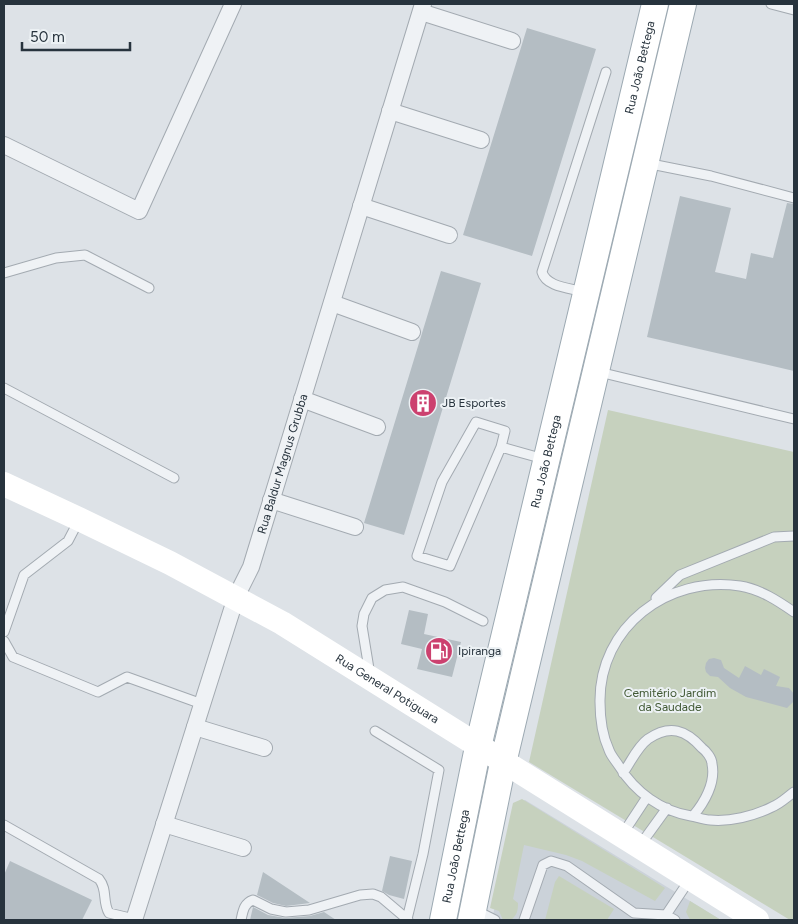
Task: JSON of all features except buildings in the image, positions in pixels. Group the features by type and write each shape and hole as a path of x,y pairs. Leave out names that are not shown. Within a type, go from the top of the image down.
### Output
{"main road":[{"name":"Rua João Bettega","path":"443,920 478,747 655,4"},
{"path":"480,917 503,763 684,4"},
{"path":"610,195 637,200"},
{"path":"603,225 630,231"},
{"name":"Rua General Potiguara","path":"4,484 79,518 170,563 282,623 503,763 757,920"}],"street":[{"path":"4,145 139,211 233,4"},
{"path":"422,8 512,41"},
{"name":"Rua Baldur Magnus Grubba","path":"136,920 164,824 236,598 251,566 422,8"},
{"path":"390,111 481,140"},
{"path":"361,206 449,235"},
{"path":"332,303 412,332"},
{"path":"302,399 376,427"},
{"path":"271,500 355,527"},
{"path":"195,727 264,748"},
{"path":"164,824 243,848"}],"lane":[{"path":"771,4 794,10"},
{"path":"586,293 550,282 544,279 542,272 606,72"},
{"path":"646,162 711,176 794,198"},
{"path":"4,273 56,258 85,255 149,288"},
{"path":"596,371 794,419"},
{"path":"4,388 174,478"},
{"path":"476,422 506,431 501,447 450,566 417,556 442,482 476,422"},
{"path":"501,447 547,459"},
{"path":"4,632 24,575 68,542 79,518"},
{"path":"794,536 774,537 680,575 625,628 608,656 600,687 600,719 609,750 626,778 647,797 678,814 710,820 742,818 773,807 794,792"},
{"path":"649,606 677,591 709,584 742,586 772,597 794,612"},
{"path":"371,679 362,626 364,614 372,598 385,590 403,587 445,602 483,621"},
{"path":"4,641 12,657 98,692 126,677 202,704"},
{"path":"623,773 648,739 660,733 674,730 683,732 693,738 706,751 712,763 709,791 702,805 693,816"},
{"path":"241,920 244,906 253,900 271,909 286,912 309,910 360,895 373,894 381,898 408,920 439,770 375,731"},
{"path":"629,841 647,797"},
{"path":"629,841 646,838 667,808"},
{"path":"4,825 99,879 105,890 104,902 109,913 136,920"},
{"path":"524,920 543,865 551,861 567,866 634,913 666,915 675,920"},
{"path":"666,915 691,879"}],"shaded area":[{"path":"525,800 721,920 492,920 516,804"}],"green space":[{"name":"Cemitério Jardim da Saudade","path":"608,410 794,452 794,920 790,920 529,762"},
{"path":"522,799 665,888 655,901 582,861 566,855 524,845 513,899 518,903 517,911 511,920 503,920 499,911 490,908 513,803"},
{"path":"559,876 614,909 607,920 545,920 555,882"},
{"path":"690,901 721,920 690,920 686,912"}],"place":[{"name":"JB Esportes","path":"423,403"},
{"name":"Ipiranga","path":"439,651"}]}
